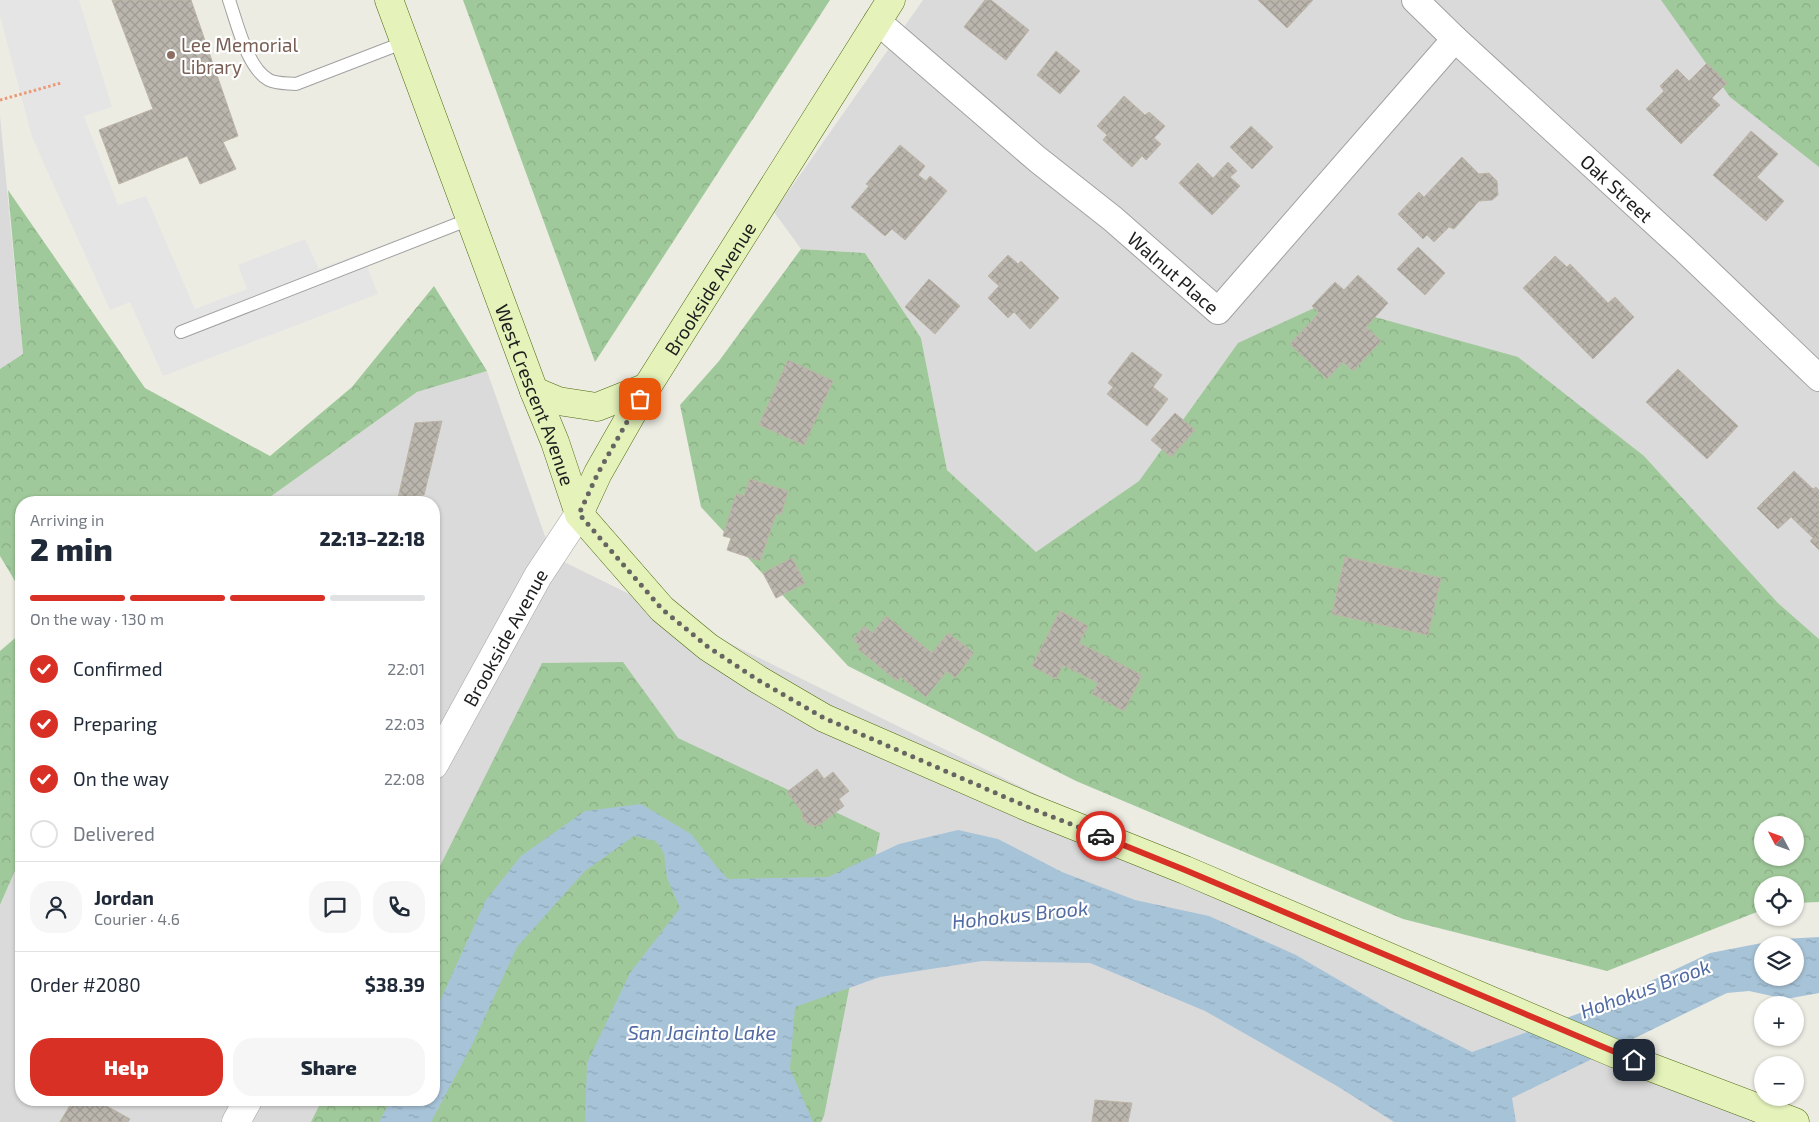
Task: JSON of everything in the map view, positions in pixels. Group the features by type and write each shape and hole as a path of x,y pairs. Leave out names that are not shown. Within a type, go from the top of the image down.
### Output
{"main road":[{"name":"West Crescent Avenue","path":"389,0 534,391 555,442 579,514 662,609 708,647 758,680 824,718 1030,808 1185,870 1616,1054 1795,1122"},
{"name":"Brookside Avenue","path":"579,514 598,473 647,387 884,11"},
{"path":"534,391 558,401 597,408 647,387"}],"street":[{"name":"Oak Street","path":"1415,0 1455,39 1684,248 1819,378"},
{"name":"Walnut Place","path":"884,11 1037,159 1113,219 1218,311 1455,39"},
{"name":"Brookside Avenue","path":"440,754 538,576 579,514"},
{"path":"236,1122 245,1106"}],"lane":[{"path":"229,0 251,62 258,71 277,83 296,84 405,42"},
{"path":"181,332 470,219"}],"path":[{"path":"0,100 60,82"}],"shaded area":[{"path":"0,0 79,0 112,107 84,116 118,205 146,196 195,309 247,289 238,265 305,239 319,269 362,253 378,294 163,376 130,302 110,310 32,137 0,16"},
{"path":"923,0 1819,0 1819,639 1777,602 1238,343 1139,481 1036,553 947,470 921,338 865,253 801,249 774,212"},
{"path":"0,116 23,355 0,369"},
{"path":"487,371 552,556 1186,868 1754,1102 1754,1106 1764,1106 1803,1122 0,1122 0,905 15,871 15,1106 440,1106 440,496 271,496 417,392"}],"green space":[{"path":"463,0 830,0 595,362"},
{"path":"1661,0 1819,0 1819,167 1730,97"},
{"path":"8,190 145,388 270,456 352,387 434,286 487,371 417,392 271,496 15,496 15,581 0,556 0,369 23,354"},
{"path":"801,249 865,253 921,338 947,470 1036,552 1139,481 1238,343 1325,303 1518,357 1644,456 1777,602 1819,639 1819,902 1804,903 1804,876 1754,876 1754,913 1607,971 1403,919 1076,781 848,666 701,507 680,405 719,361"},
{"path":"15,638 15,871 0,905 0,651"},
{"path":"623,662 678,738 880,833 824,1116 821,1122 311,1122 319,1106 440,1106 440,866 542,663"}],"water":[{"name":"San Jacinto Lake","path":"641,804 691,834 728,879 828,877 899,844 958,830 998,839 1062,872 1135,900 1209,916 1296,955 1392,1011 1472,1052 1594,1008 1710,953 1754,945 1754,986 1804,986 1804,938 1819,937 1819,993 1802,996 1772,996 1749,991 1727,993 1512,1098 1516,1122 1394,1122 1337,1086 1205,1011 1090,963 982,961 880,977 795,1007 790,1069 813,1122 585,1122 587,1063 630,973 680,908 667,878 664,853 656,841 634,836 585,871 517,947 471,1047 440,1105 440,1001 486,900 521,856 585,811"},
{"name":"San Jacinto Lake","path":"388,1106 440,1106 431,1122 379,1122"}],"building":[{"name":"Lee Memorial Library","path":"112,0 191,0 238,136 223,142 236,169 200,184 187,156 119,184 99,130 153,109"},
{"path":"985,0 991,0 1029,30 1006,60 964,27"},
{"path":"1258,0 1313,0 1287,28"},
{"path":"1056,51 1080,71 1060,94 1037,75"},
{"path":"1707,63 1727,83 1712,98 1720,105 1681,144 1646,109 1664,91 1660,86 1677,69 1689,81"},
{"path":"1124,96 1145,115 1149,112 1165,126 1154,138 1161,144 1146,160 1142,156 1132,167 1103,140 1107,135 1097,126"},
{"path":"1251,126 1273,147 1252,169 1230,147"},
{"path":"1751,131 1778,154 1757,177 1784,201 1766,221 1713,175"},
{"path":"900,145 925,166 918,175 926,181 930,176 947,191 905,240 892,229 885,236 851,207 869,186 866,184"},
{"path":"1462,157 1479,174 1489,173 1497,181 1498,195 1492,200 1479,201 1454,229 1449,227 1434,242 1427,235 1423,239 1398,214 1419,192 1424,197"},
{"path":"1228,162 1237,171 1230,177 1240,186 1212,215 1179,183 1198,163 1213,178"},
{"path":"1418,247 1445,273 1425,295 1397,269"},
{"path":"1008,255 1018,264 1021,261 1059,298 1030,329 1014,312 1008,318 988,298 999,286 988,276"},
{"path":"1555,256 1567,267 1570,264 1608,303 1615,297 1634,317 1593,359 1523,288"},
{"path":"1358,275 1388,303 1366,327 1381,341 1353,371 1343,362 1327,379 1290,344 1319,313 1312,306 1335,282 1344,290"},
{"path":"929,279 960,306 935,334 905,307"},
{"path":"1132,352 1162,375 1153,387 1168,399 1147,426 1107,394 1113,387 1108,383"},
{"path":"788,360 833,381 804,445 759,425"},
{"path":"1678,369 1738,426 1707,459 1646,402"},
{"path":"1175,413 1195,430 1171,457 1151,440"},
{"path":"442,421 424,495 398,496 415,423"},
{"path":"1794,471 1813,489 1816,487 1819,490 1819,550 1810,541 1813,538 1791,517 1778,529 1757,508"},
{"path":"750,479 788,491 781,515 776,514 760,561 727,550 731,538 723,536 736,494 744,496"},
{"path":"1345,557 1441,578 1428,635 1332,614"},
{"path":"792,558 805,583 776,598 763,573"},
{"path":"1060,611 1088,626 1079,643 1142,675 1124,711 1092,694 1098,683 1063,665 1056,679 1032,666"},
{"path":"886,616 932,653 948,633 974,653 955,678 947,671 926,697 901,677 897,681 858,649 861,646 853,640 864,626 873,633"},
{"path":"817,769 824,779 833,772 849,791 839,799 844,806 819,825 811,826 803,820 802,812 787,792"},
{"path":"1095,1100 1132,1103 1128,1122 1092,1122"},
{"path":"69,1106 107,1106 130,1119 128,1122 60,1122"}],"way so far":[{"path":"640,399 598,473 579,514 662,609 708,647 758,680 824,718 1030,808 1101,836"}],"place":[{"name":"Lee Memorial Library","path":"171,55"}],"route":[{"path":"1101,836 1634,1060"}],"water label":[{"name":"Hohokus Brook","path":"1020,914"},
{"name":"Hohokus Brook","path":"1645,988"}]}
